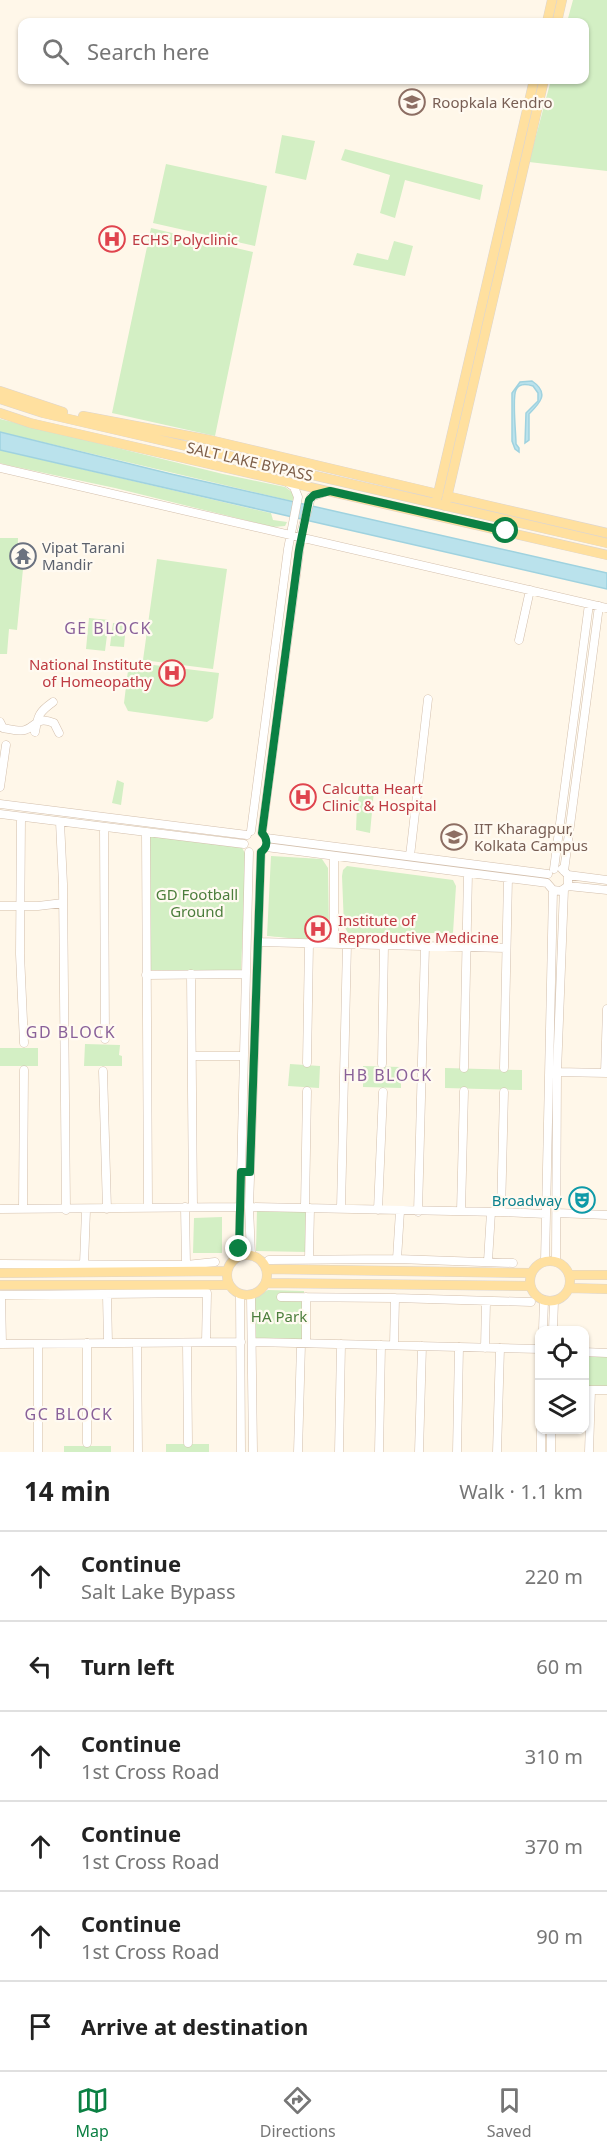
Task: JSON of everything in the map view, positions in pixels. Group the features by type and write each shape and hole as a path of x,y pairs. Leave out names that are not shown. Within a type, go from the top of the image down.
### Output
{"main road":[{"path":"549,18 557,1"},
{"path":"557,1 557,18"},
{"path":"441,500 525,139 533,84"},
{"path":"525,139 543,84"},
{"name":"SALT LAKE BYPASS","path":"0,392 100,423 200,449 346,483 441,500 605,538"},
{"name":"SALT LAKE BYPASS","path":"0,399 34,411 85,422 184,435 361,476 441,500"},
{"name":"SALT LAKE BYPASS","path":"0,413 23,422 603,554"},
{"path":"99,438 100,423"},
{"path":"184,435 200,449"},
{"path":"346,483 361,476"},
{"path":"603,554 605,538"},
{"path":"268,1264 266,1282 262,1289 251,1295 240,1294 229,1285 226,1271 233,1260 239,1256 251,1255 268,1264 531,1273"},
{"path":"545,1261 556,1261 562,1264 569,1275 569,1288 565,1294 544,1305 530,1286 531,1273 536,1266 545,1261"},
{"path":"0,1273 226,1271"},
{"path":"569,1275 607,1275"},
{"path":"266,1282 530,1286"},
{"path":"0,1291 229,1285"},
{"path":"569,1288 607,1289"}],"street":[{"path":"0,468 291,531 603,607 566,873 554,1041 557,1072 546,1214 545,1261"},
{"path":"251,1255 241,1172 247,848 291,531 298,497 294,487 286,482"},
{"path":"239,1256 250,1172 258,942 264,835 272,759 299,550 309,500 314,495 330,491"},
{"path":"519,640 530,590"},
{"path":"547,883 551,872 589,604"},
{"path":"280,610 291,613"},
{"path":"410,856 428,699"},
{"path":"35,732 37,717 53,702"},
{"path":"0,722 3,728 26,730 37,722 46,720 54,723 59,733"},
{"path":"0,787 6,745"},
{"path":"261,759 272,759"},
{"path":"0,804 249,833 400,855 566,873 607,880"},
{"path":"33,818 34,808"},
{"path":"0,814 146,832 247,848 255,854 263,850 334,856 547,883 553,890 553,1113 557,1213 556,1261"},
{"path":"21,817 20,906 24,1043"},
{"path":"60,822 66,1210"},
{"path":"104,827 105,1039"},
{"path":"146,832 148,1208"},
{"path":"399,864 400,855"},
{"path":"334,856 334,944"},
{"path":"464,1068 468,873"},
{"path":"504,1068 508,878"},
{"path":"553,890 566,887 607,890"},
{"path":"0,906 63,903"},
{"path":"258,942 506,948"},
{"path":"307,1062 309,943"},
{"path":"341,1208 346,944"},
{"path":"382,1064 384,945"},
{"path":"418,1212 425,946"},
{"path":"186,1265 192,1056 191,974"},
{"path":"146,975 246,974"},
{"path":"557,1072 606,1073 607,1009"},
{"path":"245,1011 256,1012"},
{"path":"192,1056 244,1056"},
{"path":"23,1209 24,1070"},
{"path":"103,1071 107,1209"},
{"path":"244,1082 254,1083"},
{"path":"307,1091 309,1259"},
{"path":"461,1211 464,1091"},
{"path":"378,1210 383,1092"},
{"path":"501,1212 504,1092"},
{"path":"241,1172 250,1172"},
{"path":"0,1209 245,1207 546,1214"},
{"path":"84,1264 86,1210"},
{"path":"397,1259 400,1211"},
{"path":"488,1261 492,1212"},
{"path":"557,1213 607,1215"},
{"path":"268,1264 309,1259 513,1263"},
{"path":"0,1264 186,1265 215,1262"},
{"path":"206,1342 207,1293 107,1295 0,1291 1,1344 241,1342"},
{"path":"240,1294 241,1452"},
{"path":"107,1295 108,1342"},
{"path":"251,1295 253,1452"},
{"path":"281,1297 531,1302"},
{"path":"298,1452 306,1297"},
{"path":"394,1345 395,1298"},
{"path":"485,1348 486,1301"},
{"path":"553,1326 554,1301"},
{"path":"543,1326 544,1305"},
{"path":"252,1342 535,1349"},
{"path":"87,1343 87,1443"},
{"path":"137,1343 138,1452"},
{"path":"187,1343 188,1443"},
{"path":"38,1344 38,1452"},
{"path":"339,1452 341,1344"},
{"path":"379,1452 381,1345"},
{"path":"419,1452 422,1346"},
{"path":"457,1452 459,1347"},
{"path":"497,1452 500,1348"},
{"path":"589,1352 607,1353"},
{"path":"241,1372 252,1372"},
{"path":"589,1390 607,1390"},
{"path":"541,1452 542,1434"},
{"path":"551,1434 551,1452"},
{"path":"589,1434 589,1452"}],"green space":[{"path":"573,0 607,0 607,171 529,162 550,84 589,84 589,18 568,18"},
{"path":"282,135 315,141 306,180 275,173"},
{"path":"345,149 483,185 480,200 405,180 395,218 380,213 390,175 341,160"},
{"path":"166,164 267,186 255,246 153,223"},
{"path":"151,228 253,252 215,436 112,413"},
{"path":"394,241 413,246 405,276 353,265 357,253 388,260"},
{"path":"0,419 285,487 292,492 295,498 292,501 0,432"},
{"path":"0,450 271,513 273,520 287,522 285,526 273,527 115,488 7,465 0,463"},
{"path":"0,538 18,538 17,568 23,569 17,630 9,629 7,654 0,654"},
{"path":"157,559 227,569 213,669 143,660"},
{"path":"89,618 109,620 105,651 86,649"},
{"path":"113,623 126,624 124,647 110,646"},
{"path":"129,662 219,673 213,718 207,722 128,711 124,703"},
{"path":"117,780 124,783 121,805 112,803"},
{"path":"361,787 372,788 374,791 370,833 356,830 357,805"},
{"name":"GD Football Ground","path":"150,836 241,846 246,855 241,971 149,970"},
{"path":"271,856 322,859 328,868 329,931 324,935 309,939 267,936"},
{"path":"347,866 453,880 456,886 453,933 348,933 344,926 342,876"},
{"path":"85,1044 120,1045 119,1055 122,1056 122,1066 84,1066"},
{"path":"0,1048 38,1048 38,1066 0,1066"},
{"path":"290,1064 320,1066 319,1088 288,1086"},
{"path":"363,1066 401,1067 401,1088 363,1087"},
{"path":"445,1068 522,1070 522,1090 445,1088"},
{"path":"257,1209 309,1211 308,1252 256,1251"},
{"path":"222,1217 222,1253 193,1253 194,1218"},
{"name":"HA Park","path":"268,1290 304,1291 303,1342 254,1340 254,1299"},
{"path":"589,1352 607,1352 607,1387 589,1387"},
{"path":"166,1444 209,1444 209,1452 166,1452"},
{"path":"64,1446 111,1446 111,1452 64,1452"}],"water":[{"path":"532,381 542,394 540,402 529,414 529,440 525,443 526,413 538,401 538,393 533,386 523,385 517,388 515,394 516,444 519,452 512,441 512,393 520,382"},
{"path":"0,432 171,474 607,573 607,589 0,450"}],"place":[{"name":"Roopkala Kendro","path":"412,102"},
{"name":"ECHS Polyclinic","path":"112,239"},
{"name":"Vipat Tarani Mandir","path":"23,556"},
{"name":"National Institute of Homeopathy","path":"172,673"},
{"name":"Calcutta Heart Clinic & Hospital","path":"303,797"},
{"name":"IIT Kharagpur, Kolkata Campus","path":"454,837"},
{"name":"Institute of Reproductive Medicine","path":"318,929"},
{"name":"Broadway","path":"582,1200"}],"district":[{"name":"GE BLOCK","path":"108,628"},
{"name":"GD BLOCK","path":"71,1032"},
{"name":"HB BLOCK","path":"388,1075"},
{"name":"GC BLOCK","path":"69,1414"}],"route":[{"path":"239,1249 241,1172 250,1172 261,852 267,844 262,833 299,550 309,500 321,492 330,491 506,531"}]}
